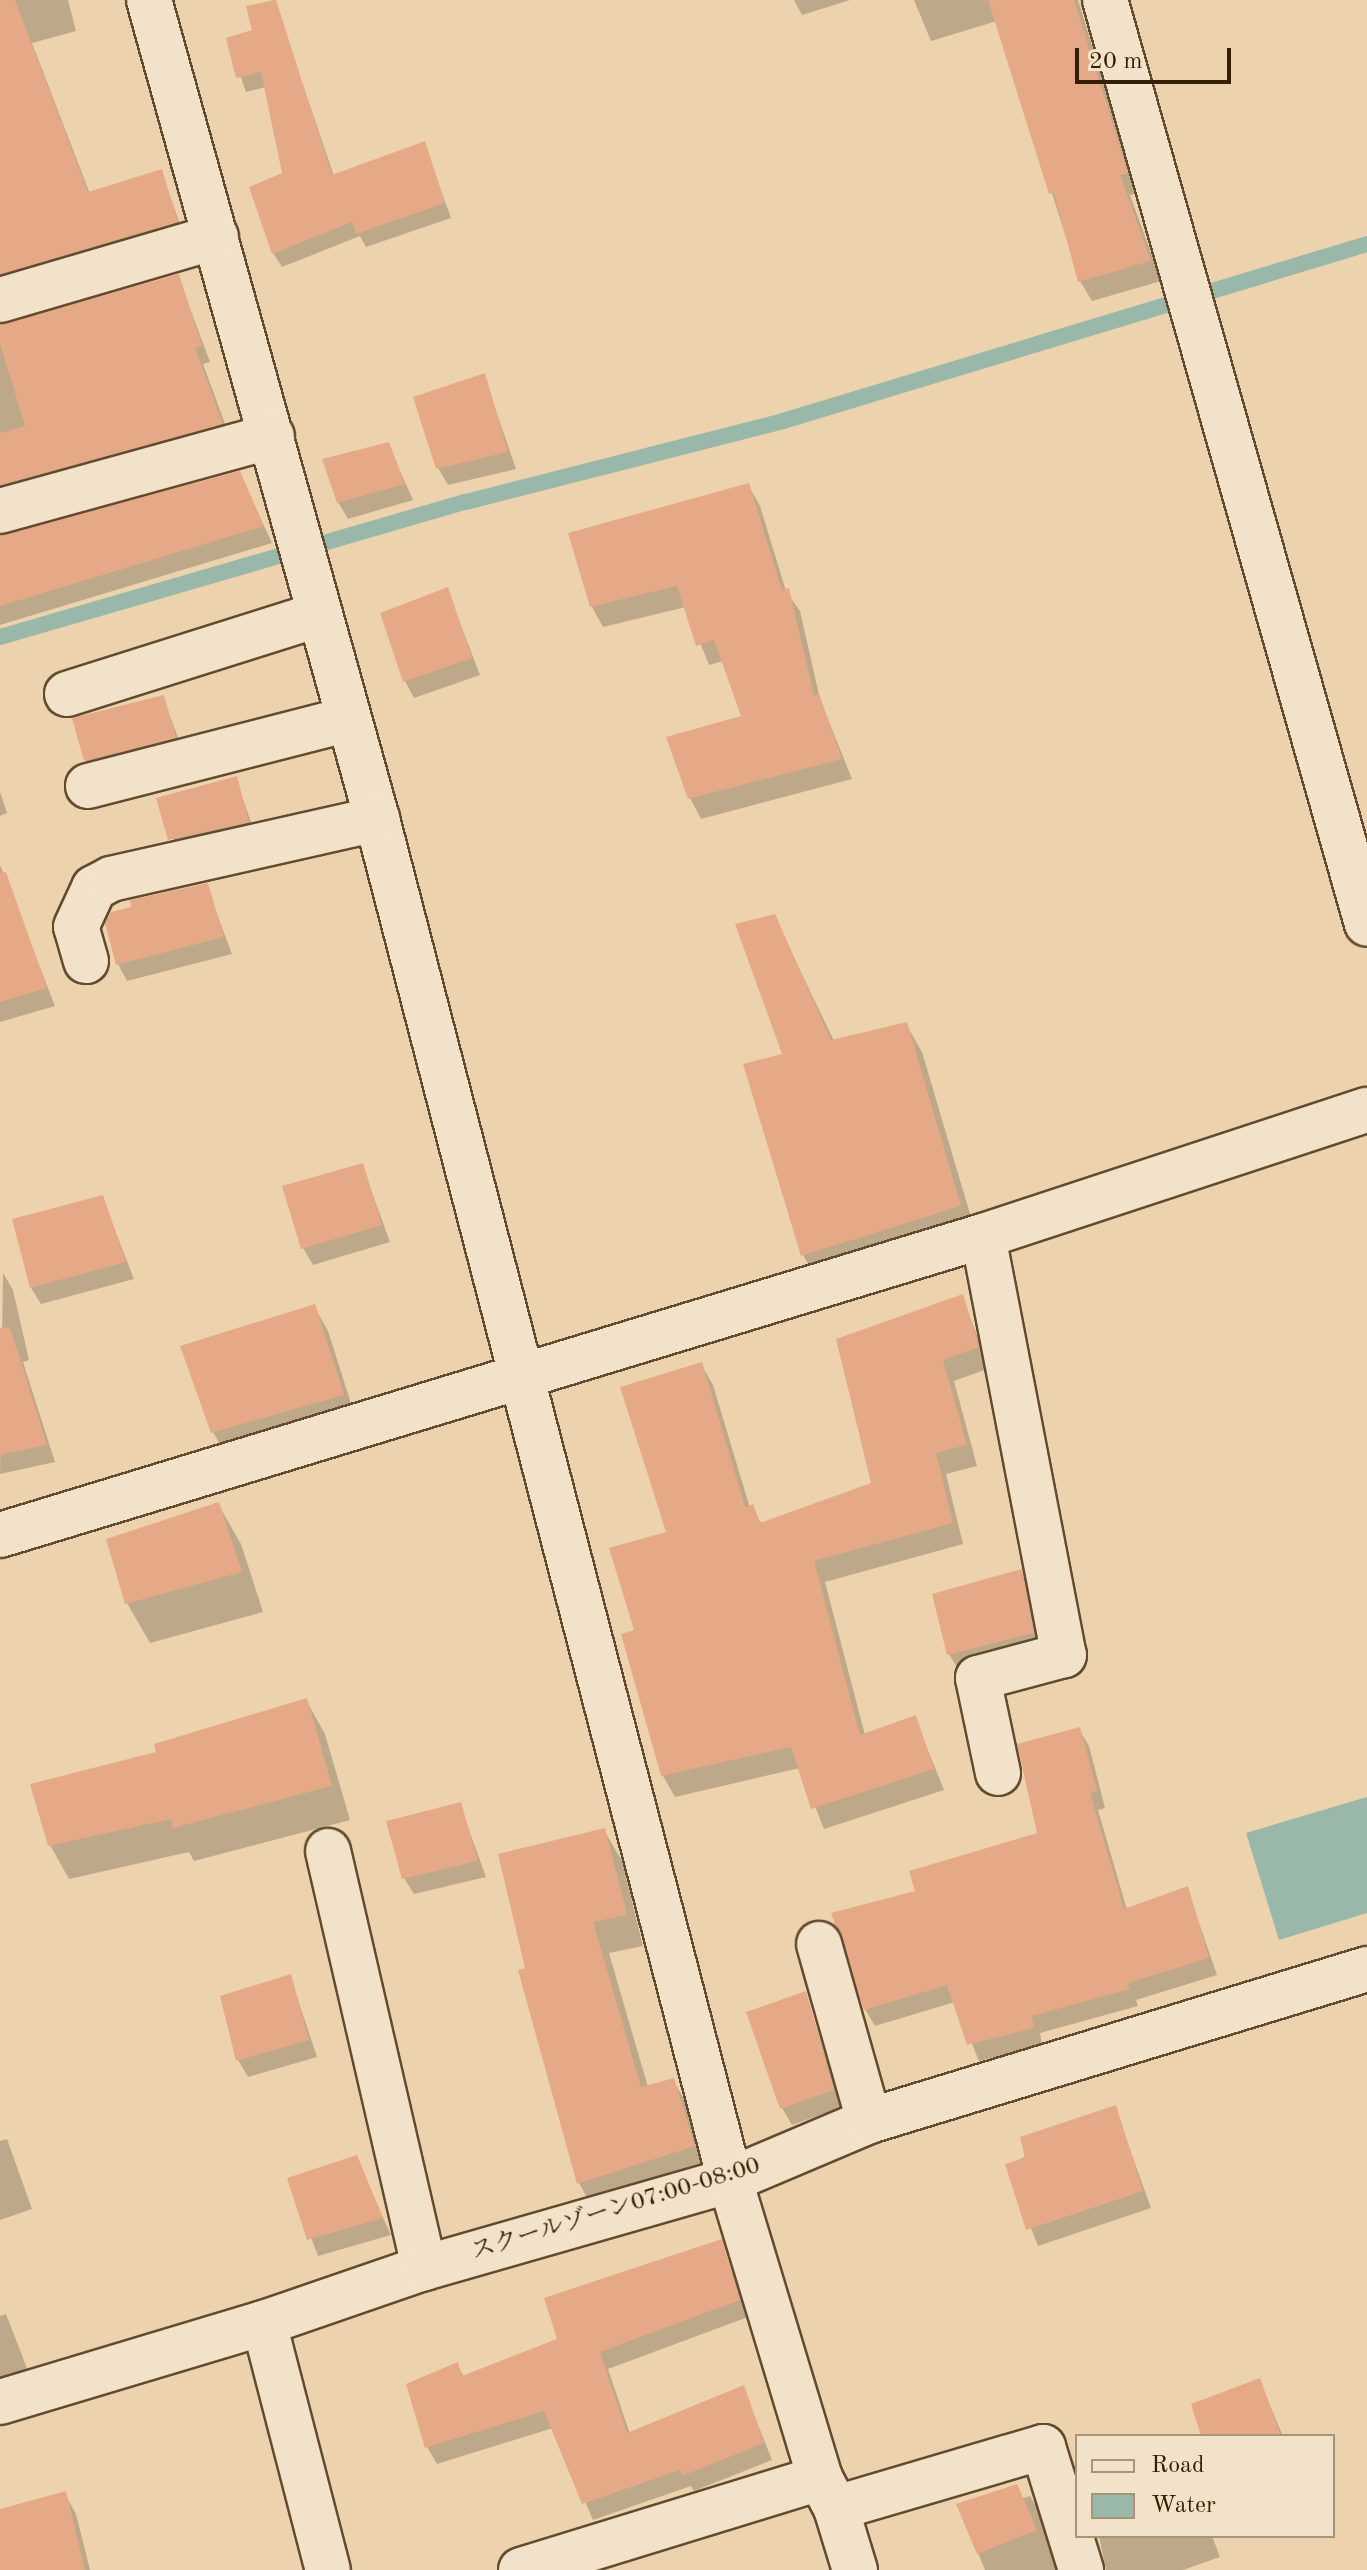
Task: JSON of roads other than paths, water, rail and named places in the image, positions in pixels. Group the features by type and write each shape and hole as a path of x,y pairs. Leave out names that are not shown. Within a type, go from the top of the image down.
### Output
{"street":[{"path":"149,0 377,819 730,2180 855,2570"},
{"path":"1105,0 1184,288 1367,924"},
{"path":"0,300 216,237"},
{"path":"0,511 272,436"},
{"path":"67,694 320,614"},
{"path":"88,786 349,719"},
{"path":"86,961 76,927 94,888 111,879 377,819"},
{"path":"0,1535 983,1236 1367,1110"},
{"path":"983,1236 1064,1655 978,1678 998,1773"},
{"path":"328,1851 424,2268"},
{"path":"819,1944 869,2121"},
{"name":"スクールゾーン07:00-08:00","path":"0,2402 264,2323 424,2268 730,2180 869,2121 1367,1969"},
{"path":"264,2323 328,2570"},
{"path":"521,2570 828,2493 1043,2447 1081,2570"}],"water":[{"path":"1367,1797 1367,1913 1279,1940 1246,1833"}],"waterway":[{"path":"0,637 466,502 783,421 1367,244"}]}
